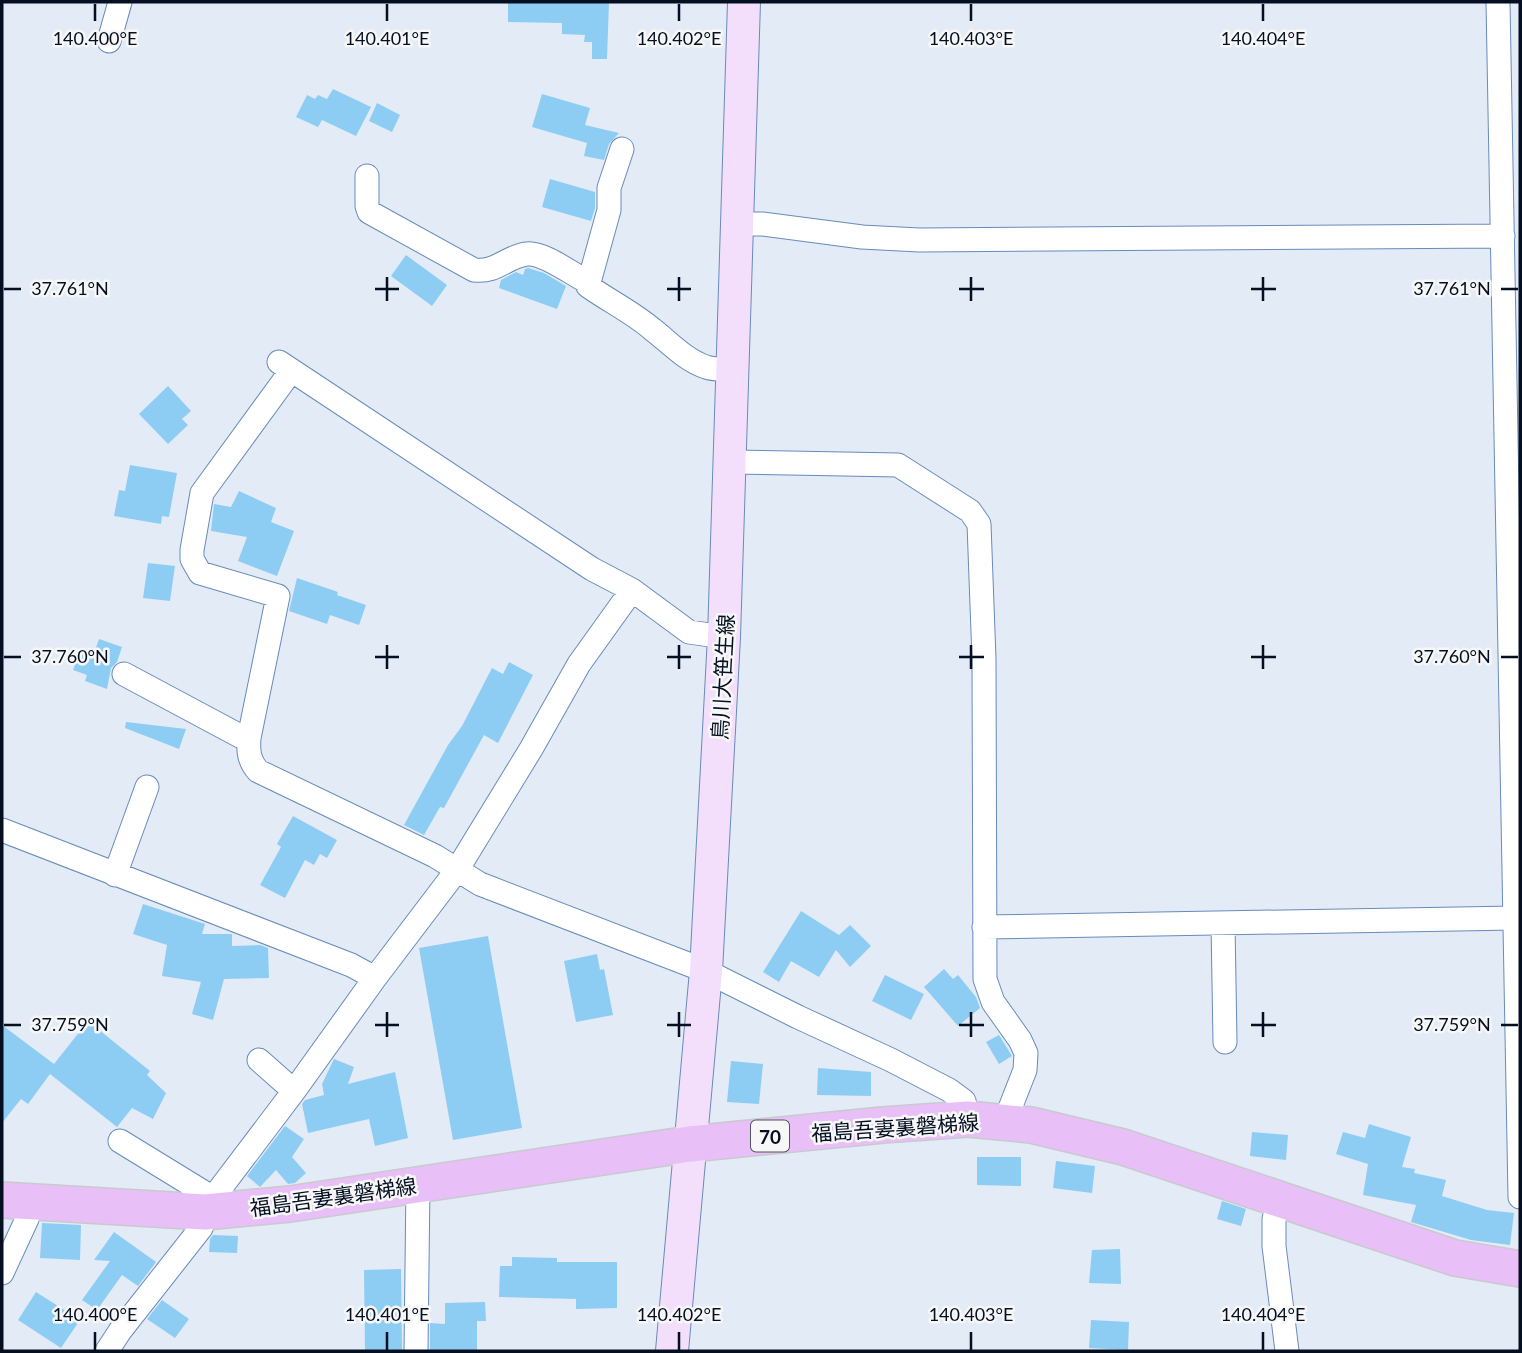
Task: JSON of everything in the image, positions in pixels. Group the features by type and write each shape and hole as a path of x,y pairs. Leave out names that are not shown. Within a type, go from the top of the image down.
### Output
{"main road":[{"name":"福島吾妻裏磐梯線","path":"16,1201 290,1204 690,1144 968,1119 1006,1121 1123,1147 1455,1258 1520,1269"}],"street":[{"path":"109,41 120,2"},
{"name":"鳥川大笹生線","path":"672,1351 706,971 724,636 744,2"},
{"path":"1498,2 1503,236 1512,342 1515,918 1520,1197"},
{"path":"622,149 609,188 608,210 588,286 621,306 700,364 714,369 733,370"},
{"path":"367,176 369,212 474,270 491,270 522,255 535,255 588,282"},
{"path":"737,224 762,224 862,237 919,240 1503,236"},
{"path":"724,636 689,632 632,590 592,569 285,367 202,493 192,550 192,559 200,573 278,596 249,738 248,751 252,764 258,771 435,856 480,884 706,971 949,1090 964,1101 968,1119"},
{"path":"731,462 898,466 975,516 979,524 984,659 984,966 987,990 1026,1053 1025,1070 1006,1121"},
{"path":"107,1351 201,1228 209,1205 457,870 579,664 632,590"},
{"path":"124,674 240,736 249,738"},
{"path":"115,874 147,787"},
{"path":"2,830 351,965 375,978"},
{"path":"984,927 1515,918"},
{"path":"1223,923 1225,1042"},
{"path":"259,1060 294,1091"},
{"path":"121,1141 209,1205"},
{"path":"416,1351 418,1184"},
{"path":"1280,1199 1274,1219 1274,1246 1287,1351"},
{"path":"2,1273 27,1219 16,1201"}],"building":[{"path":"508,2 609,2 607,59 592,59 592,42 584,42 585,35 562,34 562,23 508,22"},
{"path":"333,89 371,107 356,136 322,120 318,127 296,117 307,95 315,99 318,95 327,99"},
{"path":"542,94 590,108 585,125 619,133 609,144 604,160 584,156 587,143 532,127"},
{"path":"377,103 400,115 392,132 369,121"},
{"path":"550,179 595,192 595,208 591,221 542,207"},
{"path":"406,255 447,285 432,306 391,276"},
{"path":"528,268 544,273 566,286 557,309 499,288 501,280 516,272 523,275"},
{"path":"168,386 191,411 182,419 188,425 168,444 139,414"},
{"path":"130,465 177,473 169,517 162,516 161,524 114,516 119,490 125,491"},
{"path":"239,491 276,508 271,522 294,531 277,576 238,561 247,537 211,531 214,504 231,507"},
{"path":"148,563 175,566 170,601 143,598"},
{"path":"297,578 366,605 359,625 330,615 327,624 289,611"},
{"path":"99,639 122,647 117,662 111,668 107,689 85,681 87,675 73,670 81,649 94,653"},
{"path":"509,662 533,675 498,743 484,735 444,808 440,807 424,835 404,825 448,745 462,726 492,668 503,674"},
{"path":"126,722 186,729 179,749 125,728"},
{"path":"293,816 337,840 327,858 320,854 314,865 305,860 285,898 260,885 281,847 277,844"},
{"path":"143,904 205,924 202,934 232,934 232,946 260,945 268,948 269,978 224,979 213,1020 192,1014 201,982 162,976 167,945 133,934"},
{"path":"801,911 839,935 850,925 871,946 850,967 836,950 819,977 791,961 779,982 763,972"},
{"path":"488,936 522,1128 453,1140 419,948"},
{"path":"597,954 600,970 604,969 613,1015 576,1022 564,961"},
{"path":"944,969 953,979 958,975 976,997 980,1008 958,1026 924,987"},
{"path":"885,975 924,994 911,1020 872,1001"},
{"path":"88,1021 150,1071 147,1075 166,1093 153,1119 132,1108 117,1127 50,1074 28,1104 21,1099 2,1123 2,1025 54,1064"},
{"path":"999,1035 1012,1056 999,1064 986,1042"},
{"path":"334,1059 354,1067 348,1084 395,1072 408,1138 375,1146 369,1119 308,1133 302,1104 305,1100 324,1095 322,1084"},
{"path":"731,1061 763,1064 759,1104 727,1102"},
{"path":"818,1068 871,1072 871,1096 817,1095"},
{"path":"1369,1124 1411,1137 1402,1167 1415,1169 1414,1173 1446,1180 1442,1196 1487,1210 1514,1213 1510,1245 1471,1240 1411,1222 1416,1205 1363,1195 1368,1164 1336,1154 1343,1132 1365,1138"},
{"path":"285,1126 304,1139 292,1157 306,1173 295,1183 288,1184 276,1170 260,1187 247,1176"},
{"path":"1252,1132 1288,1135 1286,1160 1250,1156"},
{"path":"977,1157 1021,1157 1021,1186 977,1185"},
{"path":"1056,1161 1095,1166 1092,1193 1053,1188"},
{"path":"1222,1201 1246,1209 1241,1226 1217,1219"},
{"path":"42,1223 81,1225 80,1260 40,1258"},
{"path":"114,1232 156,1262 138,1286 122,1275 97,1310 82,1300 110,1261 94,1260"},
{"path":"213,1235 238,1236 237,1253 209,1252"},
{"path":"1120,1249 1121,1284 1089,1283 1092,1250"},
{"path":"512,1257 557,1258 557,1262 617,1262 617,1308 576,1309 576,1299 499,1297 500,1266 512,1266"},
{"path":"401,1269 402,1351 365,1351 364,1270"},
{"path":"36,1292 80,1320 61,1348 18,1320"},
{"path":"162,1300 189,1319 175,1338 147,1319"},
{"path":"485,1302 486,1321 477,1321 477,1351 430,1351 430,1323 445,1324 445,1303"},
{"path":"1091,1320 1129,1322 1128,1350 1089,1348"}]}
